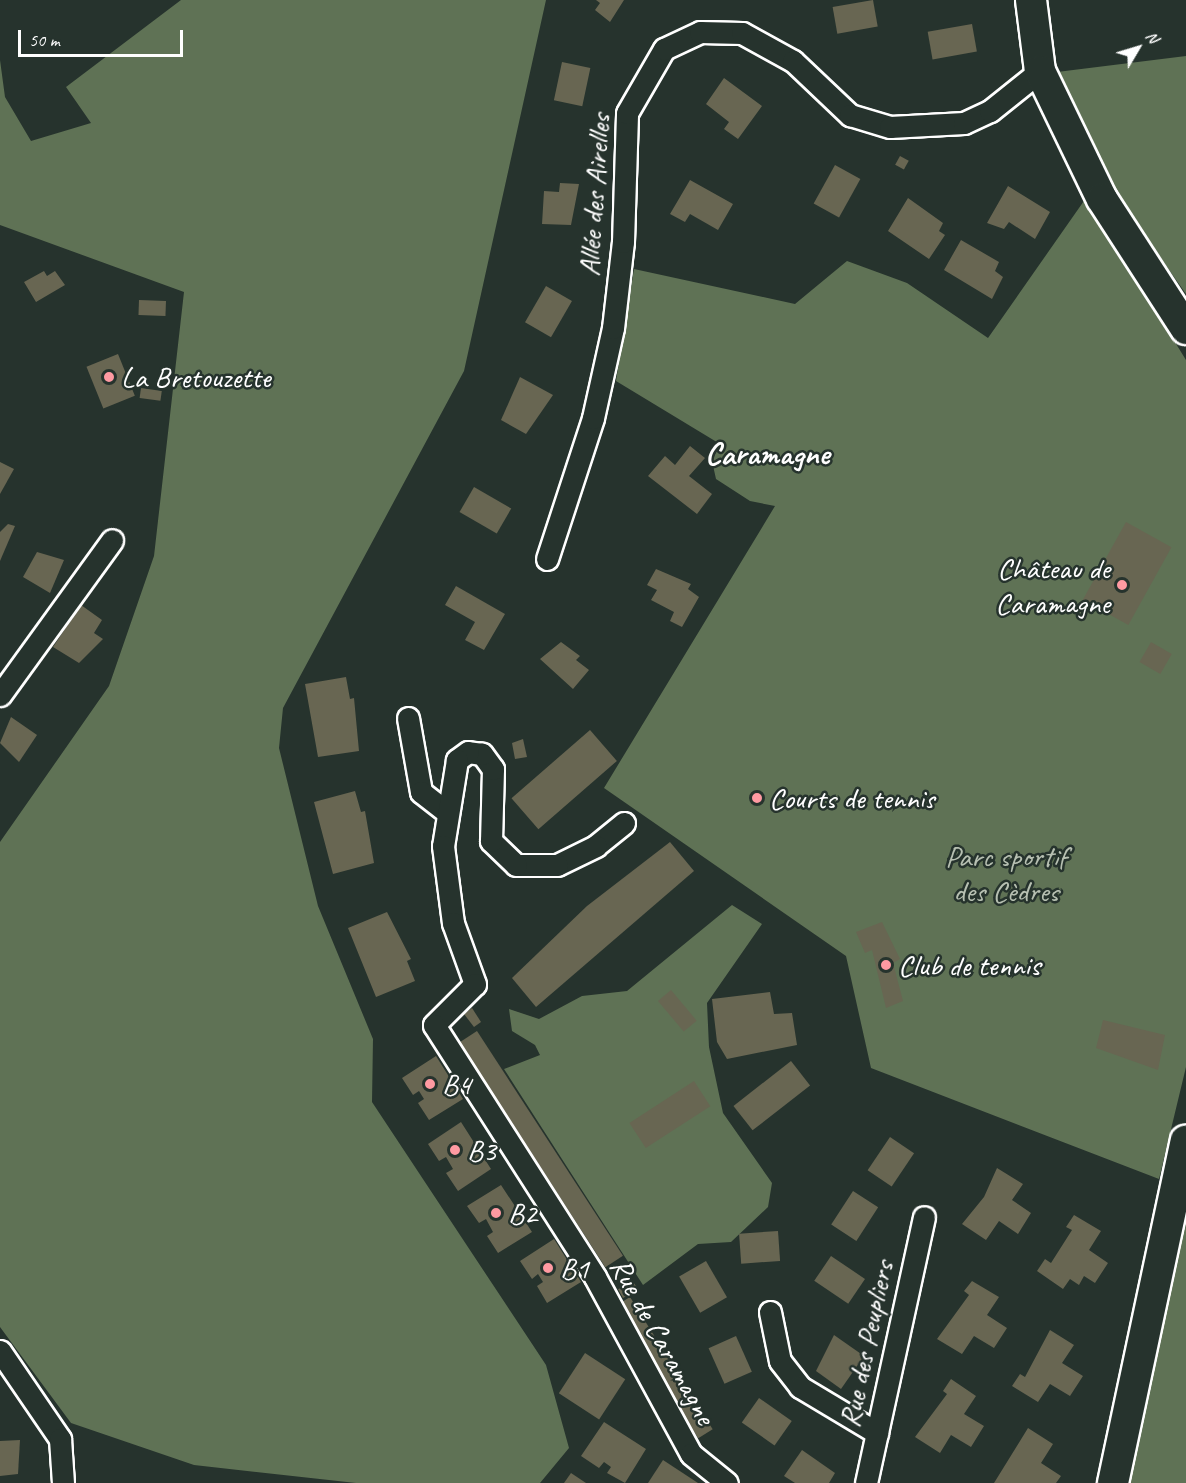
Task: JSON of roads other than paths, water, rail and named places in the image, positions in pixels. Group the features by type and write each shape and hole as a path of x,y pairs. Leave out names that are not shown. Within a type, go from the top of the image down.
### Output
{"street":[{"path":"1031,0 1040,71 1102,199 1186,329"},
{"name":"Allée des Airelles","path":"547,559 593,418 613,328 623,242 627,113 664,49 700,32 742,33 793,61 850,116 890,127 964,123 990,111 1040,71"},
{"path":"0,695 112,540"},
{"path":"408,718 421,792 447,812"},
{"name":"Rue de Caramagne","path":"624,823 596,846 557,865 516,866 491,841 493,768 482,754 468,752 452,774 443,846 453,923 475,984 434,1025 595,1277 691,1454 727,1483"},
{"path":"1113,1483 1186,1141"},
{"name":"Rue des Peupliers","path":"866,1483 924,1217"},
{"path":"771,1312 780,1361 800,1387 877,1433"},
{"path":"0,1351 60,1439 63,1483"}],"place":[{"name":"La Bretouzette","path":"109,377"},
{"name":"Château de Caramagne","path":"1122,585"},
{"name":"Courts de tennis","path":"757,798"},
{"name":"Club de tennis","path":"886,965"},
{"name":"B4","path":"430,1084"},
{"name":"B3","path":"455,1150"},
{"name":"B2","path":"496,1213"},
{"name":"B1","path":"548,1268"}],"district":[{"name":"Caramagne","path":"767,454"}],"park label":[{"name":"Parc sportif des Cèdres","path":"1006,873"}]}
